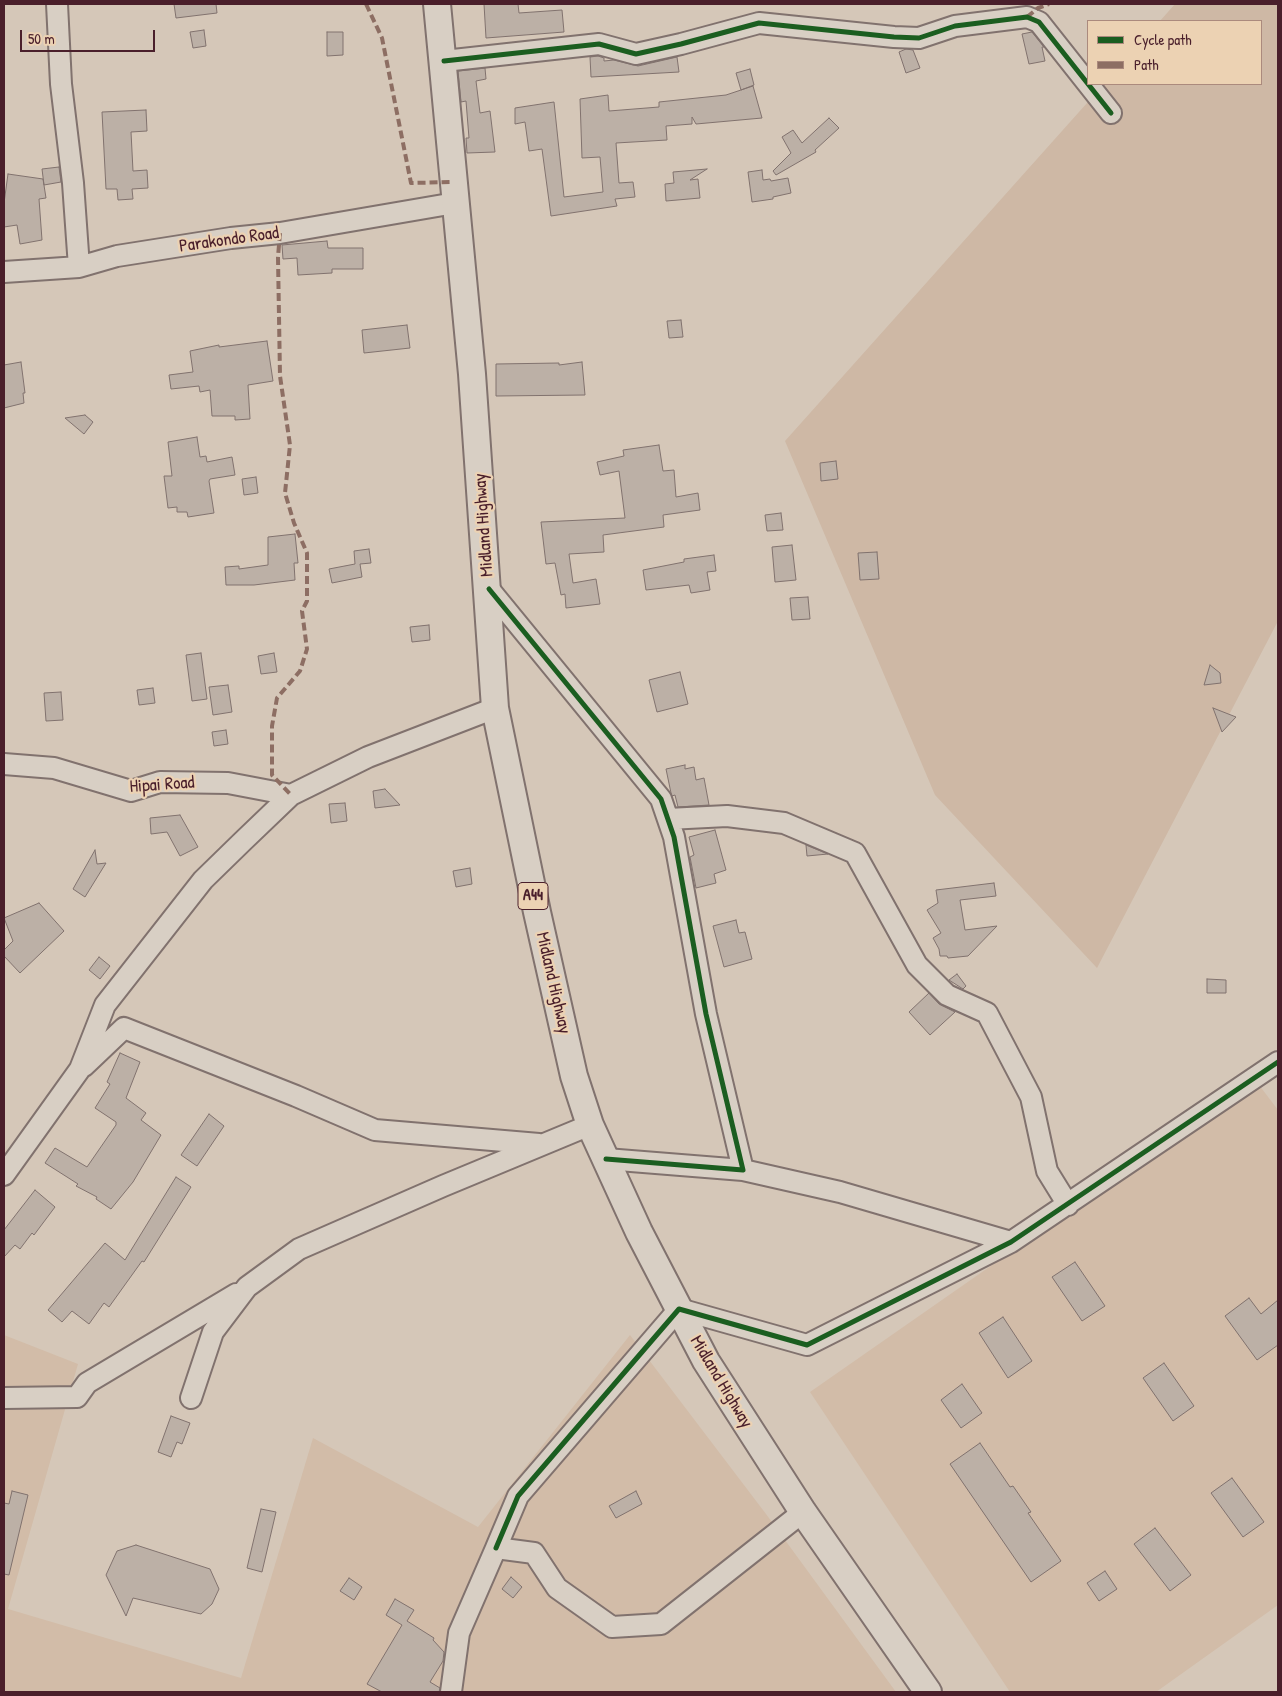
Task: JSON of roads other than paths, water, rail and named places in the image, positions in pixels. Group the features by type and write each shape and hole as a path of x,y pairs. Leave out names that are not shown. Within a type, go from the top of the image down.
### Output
{"main road":[{"name":"Midland Highway","path":"437,4 444,62 455,203 472,374 489,589 495,708 537,912 574,1076 590,1125 639,1232 706,1361 803,1512 928,1692"}],"street":[{"path":"57,4 61,84 73,183 78,267"},
{"path":"444,62 599,44 636,54 759,23 920,38 955,26 1027,17 1039,22 1087,83"},
{"path":"1089,85 1111,113"},
{"name":"Parakondo Road","path":"4,272 78,267 117,256 231,238 280,233 455,203"},
{"path":"489,589 661,800 674,836 706,1014 743,1170"},
{"path":"80,1069 105,1005 203,880 291,795 368,757 495,708"},
{"name":"Hipai Road","path":"4,764 54,768 131,791 160,782 228,783 291,795"},
{"path":"668,819 727,816 784,823 855,853 917,965 946,995 987,1013 1031,1097 1047,1171 1068,1204"},
{"path":"4,1175 80,1069 124,1028 296,1096 375,1130 542,1145"},
{"path":"451,1692 459,1633 518,1496 679,1309 807,1345 1010,1242 1278,1062"},
{"path":"4,1398 78,1397 87,1383 246,1287 300,1248 590,1125"},
{"path":"606,1159 743,1170 840,1192 1010,1242"},
{"path":"191,1398 214,1332 246,1287"},
{"path":"496,1548 534,1552 557,1588 612,1627 661,1624 803,1512"}]}
